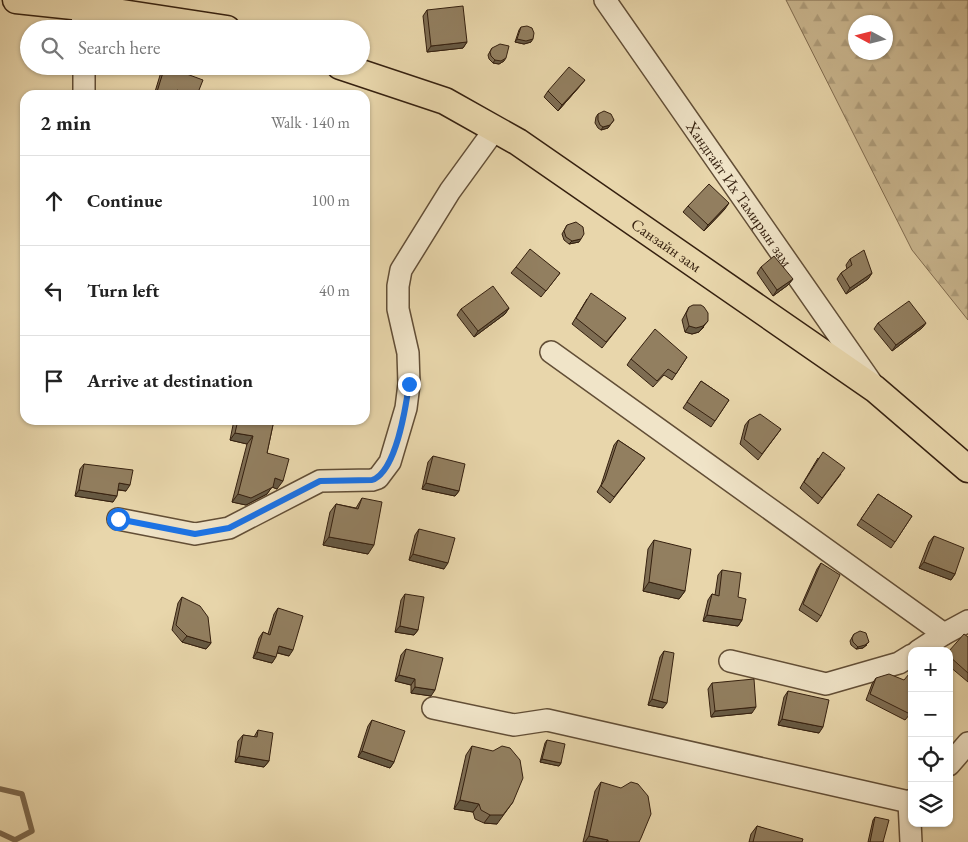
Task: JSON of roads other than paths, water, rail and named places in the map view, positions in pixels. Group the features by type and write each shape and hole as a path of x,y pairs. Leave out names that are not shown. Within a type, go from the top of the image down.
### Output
{"main road":[{"path":"16,0 83,18 109,20"},
{"name":"Санзайн зам","path":"367,75 445,101 518,142 875,389 968,469"}],"street":[{"name":"Хандгайт Их Тамирын зам","path":"605,0 875,389"},
{"path":"84,75 84,90"},
{"path":"118,519 195,534 229,528 320,481 372,480 378,478 390,462 406,408 409,384 408,353 398,309 398,286 401,270 450,191 495,129"},
{"path":"551,352 944,634"},
{"path":"924,647 968,620"},
{"path":"730,661 826,684 899,663 908,657"},
{"path":"432,708 514,726 547,720 908,801"},
{"path":"953,760 968,743"},
{"path":"911,827 911,842"}],"waterway":[{"path":"0,789 22,794 32,831 15,840 0,833"}]}
